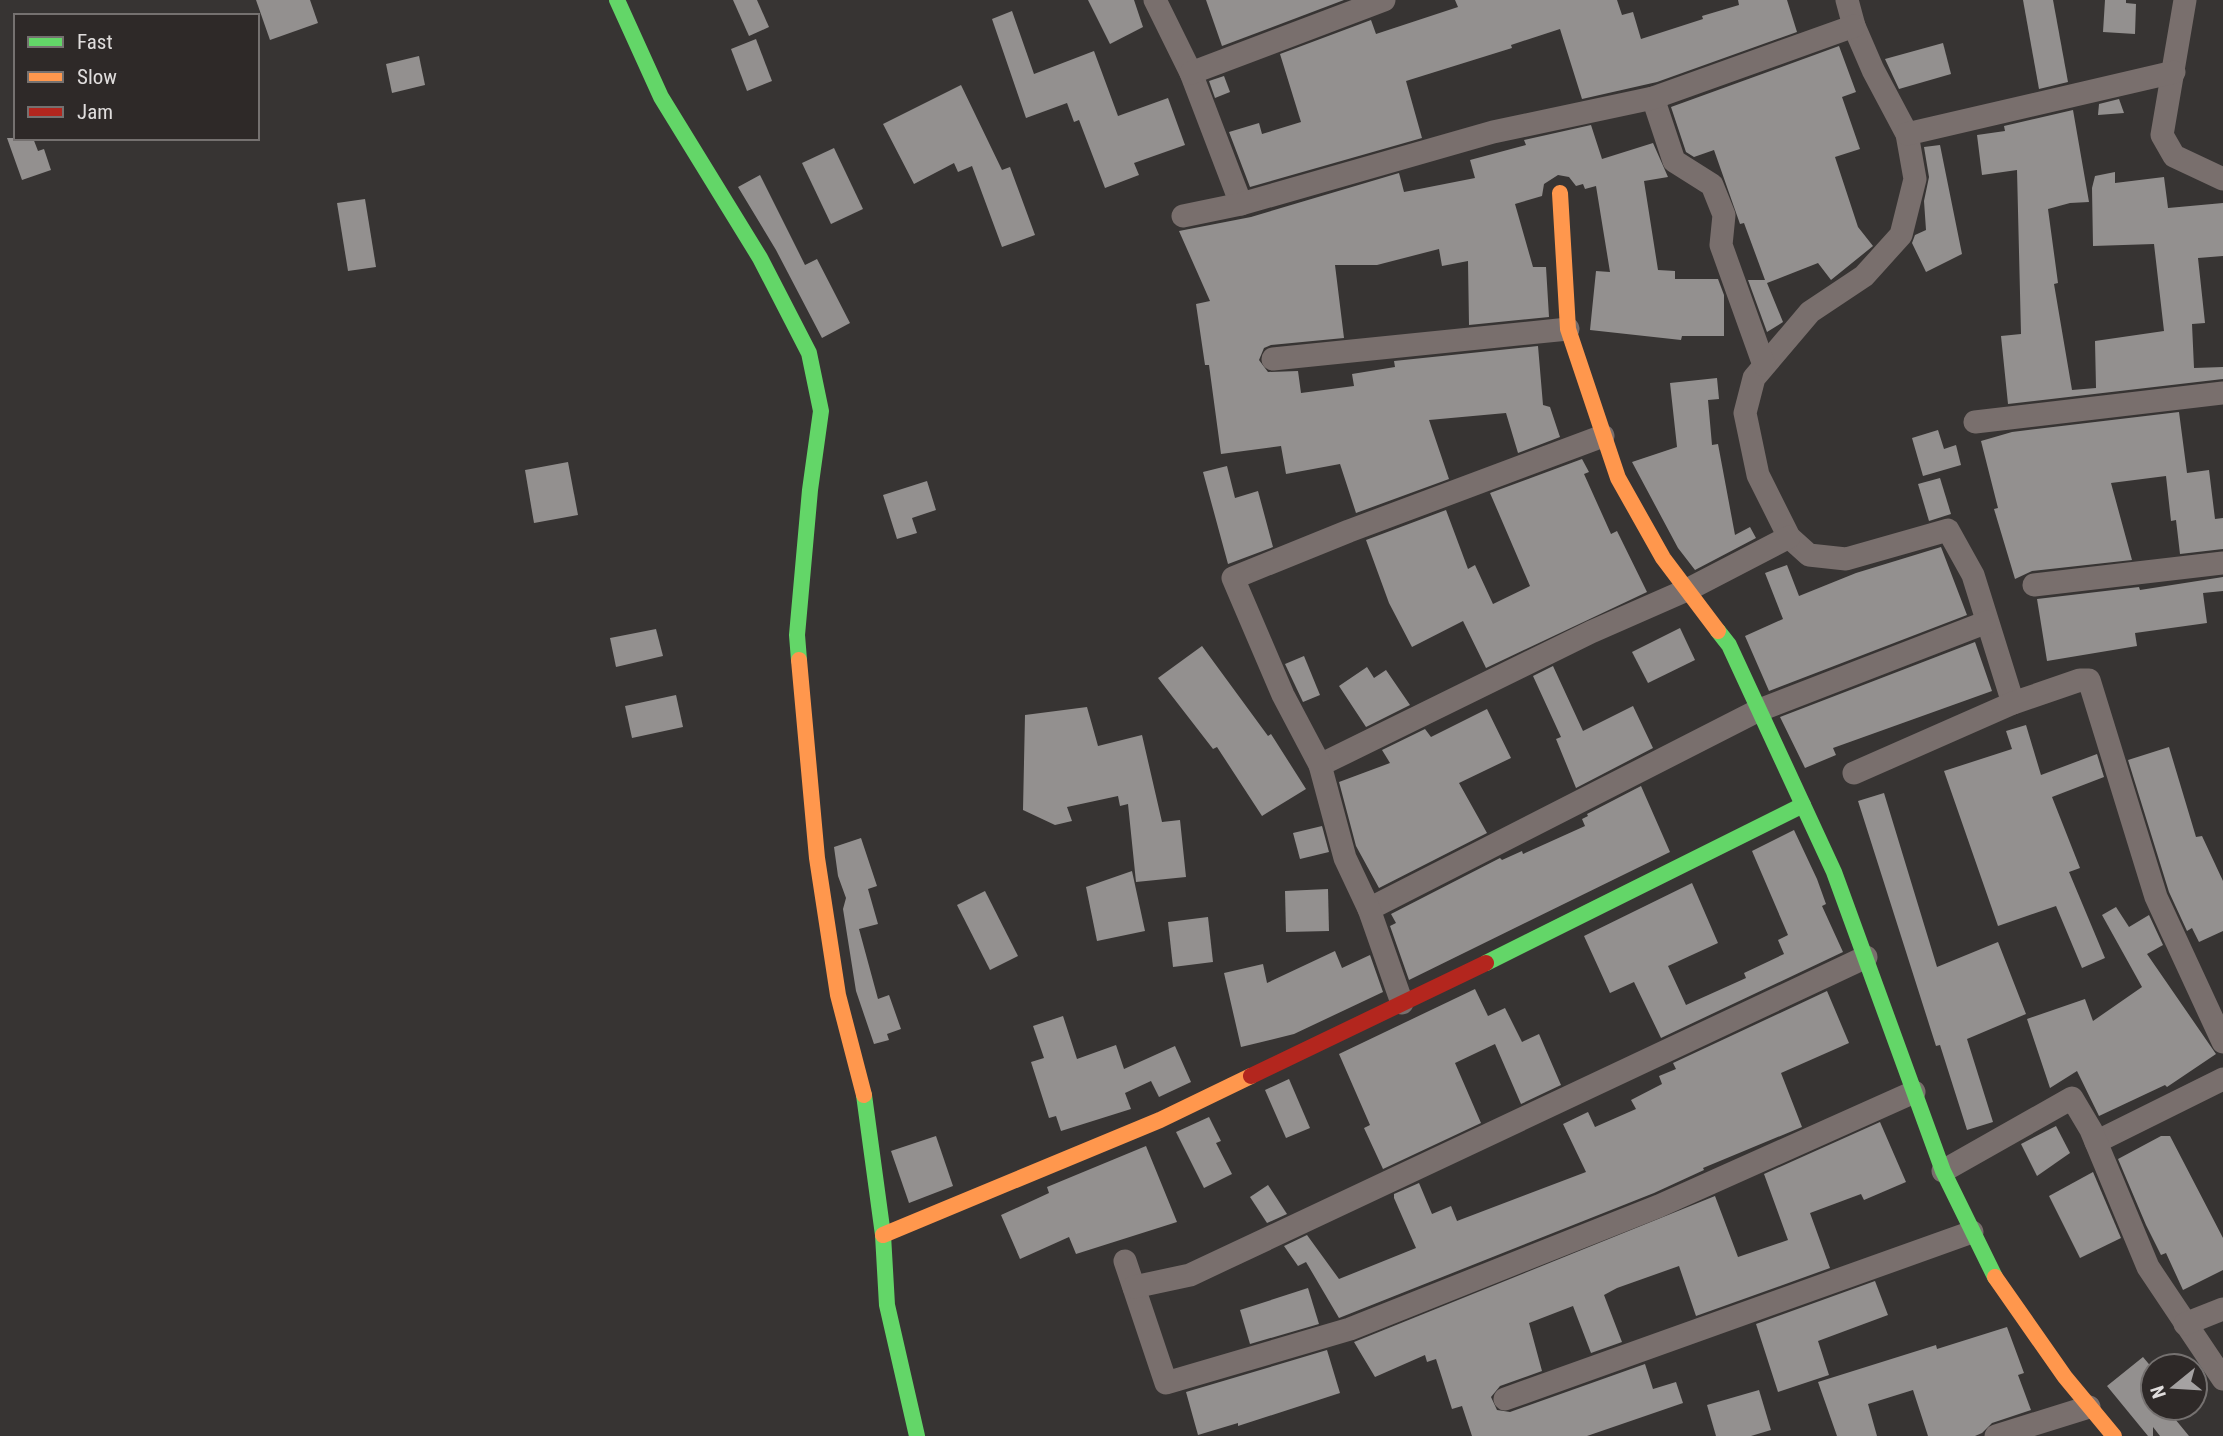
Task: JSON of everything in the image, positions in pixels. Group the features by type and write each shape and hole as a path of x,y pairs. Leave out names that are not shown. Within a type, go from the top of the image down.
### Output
{"street":[{"path":"617,0 661,97 760,258 810,353 821,411 810,490 797,635 803,726 817,859 838,995 864,1093 883,1235 887,1305 917,1436"},
{"path":"1155,0 1191,73 1241,204"},
{"path":"1191,73 1384,0"},
{"path":"1847,0 1854,26 1907,134 1915,179 1901,235 1864,276 1810,312 1754,378 1745,413 1758,475 1789,537 1809,555 1846,559 1948,530 1973,575 2013,703"},
{"path":"2185,0 2174,72 2164,107 2162,135 2174,156 2223,179"},
{"path":"1183,216 1241,204 1493,132 1653,98 1854,26"},
{"path":"1907,134 2174,72"},
{"path":"1653,98 1675,161 1712,185 1724,215 1721,245 1764,365"},
{"path":"1560,193 1568,329 1618,478 1663,558 1729,645 1757,711 1834,873 1943,1171 1997,1282 2089,1407 2114,1436"},
{"path":"1273,359 1568,329"},
{"path":"1975,422 2223,393"},
{"path":"1402,1003 1369,909 1345,858 1320,765 1283,695 1233,578 1349,531 1603,436"},
{"path":"1320,765 1591,632 1689,590 1789,537"},
{"path":"2034,585 2223,563"},
{"path":"1369,909 1757,711 1987,622"},
{"path":"1854,773 2013,703 2080,680 2089,680 2155,898 2223,1042"},
{"path":"883,1235 1160,1120 1803,805"},
{"path":"1134,1287 1190,1275 1866,957"},
{"path":"2096,1142 2223,1079"},
{"path":"1125,1261 1166,1382 1350,1329 1659,1206 1914,1092"},
{"path":"1943,1171 2072,1098 2096,1142 2148,1267 2223,1379"},
{"path":"1505,1399 1972,1232"},
{"path":"2185,1324 2223,1310"},
{"path":"1996,1436 2089,1407"}],"building":[{"path":"256,0 310,0 318,23 270,40"},
{"path":"733,0 757,0 769,27 749,36"},
{"path":"1088,0 1134,0 1143,27 1110,44"},
{"path":"1206,0 1344,0 1222,46"},
{"path":"1455,0 1617,0 1622,15 1633,12 1641,39 1739,5 1738,0 1787,0 1797,32 1657,82 1582,99 1560,29 1511,45 1512,48 1406,81 1422,138 1250,187 1229,132 1259,123 1262,134 1301,122 1280,54 1371,20 1376,34 1458,7"},
{"path":"2023,0 2053,0 2068,82 2039,89"},
{"path":"2105,0 2126,0 2126,3 2136,4 2135,34 2103,32"},
{"path":"1012,11 1034,74 1094,51 1118,116 1168,98 1185,145 1134,163 1139,175 1105,188 1079,120 1074,122 1067,103 1026,118 992,19"},
{"path":"756,39 772,81 747,91 731,49"},
{"path":"1943,43 1951,74 1899,89 1885,59"},
{"path":"1839,46 1856,92 1842,97 1860,149 1835,157 1858,227 1873,246 1831,280 1818,263 1767,283 1783,322 1767,332 1748,280 1765,280 1744,223 1740,224 1714,150 1694,157 1686,152 1671,107"},
{"path":"419,56 425,85 392,93 386,64"},
{"path":"1224,76 1230,92 1215,98 1209,81"},
{"path":"961,85 1002,170 1010,167 1035,235 1002,247 972,166 958,172 954,163 914,184 883,124"},
{"path":"2119,99 2124,113 2098,115 2099,104"},
{"path":"2073,110 2089,202 2070,203 2048,209 2058,283 2054,284 2072,390 2096,388 2095,341 2164,331 2154,244 2093,246 2092,188 2095,176 2115,172 2115,183 2164,177 2168,208 2223,203 2223,256 2198,258 2205,323 2192,324 2194,368 2223,367 2223,379 2008,404 2001,336 2021,334 2017,170 1982,175 1977,135 2005,131 2004,126"},
{"path":"1591,125 1602,159 1653,143 1668,177 1644,181 1658,270 1675,271 1675,279 1718,279 1724,295 1724,336 1682,336 1681,340 1590,330 1596,271 1610,272 1596,186 1585,189 1583,184 1576,186 1569,177 1558,175 1544,184 1542,196 1515,204 1533,267 1546,267 1549,317 1469,325 1468,261 1442,266 1439,249 1377,265 1335,265 1344,338 1271,345 1264,348 1259,360 1268,372 1298,371 1301,393 1354,386 1352,374 1395,367 1394,361 1538,346 1543,405 1550,407 1560,437 1518,453 1506,413 1429,420 1449,479 1356,513 1340,464 1286,474 1281,446 1221,454 1209,365 1205,365 1196,304 1210,301 1179,231 1251,217 1399,173 1404,192 1475,178 1470,160 1526,145 1524,140"},
{"path":"7,138 34,140 38,151 44,149 51,170 22,180"},
{"path":"1940,145 1962,254 1926,272 1912,243 1915,235 1926,230 1924,201 1929,177 1924,147"},
{"path":"834,148 863,209 831,224 802,163"},
{"path":"760,175 805,265 817,259 850,323 822,338 776,250 738,187"},
{"path":"365,199 376,267 348,271 337,203"},
{"path":"1717,378 1719,399 1708,400 1712,445 1718,444 1735,535 1750,527 1756,538 1695,570 1678,548 1632,462 1677,447 1670,383"},
{"path":"2179,412 2187,473 2209,470 2215,519 2223,518 2223,549 2180,554 2176,520 2171,521 2166,476 2111,483 2132,560 2032,571 2015,579 1994,509 1998,508 1981,441 2012,432"},
{"path":"1938,430 1944,449 1956,445 1961,465 1923,476 1912,438"},
{"path":"1582,459 1589,472 1584,474 1611,534 1617,531 1647,592 1486,668 1463,621 1412,647 1389,603 1366,540 1446,510 1468,569 1475,565 1493,604 1530,586 1490,493"},
{"path":"568,462 578,515 534,523 525,470"},
{"path":"1227,466 1235,498 1258,491 1273,547 1228,564 1203,472"},
{"path":"1940,478 1951,514 1929,521 1918,484"},
{"path":"927,481 936,510 912,518 917,533 897,539 883,495"},
{"path":"1941,547 1967,615 1769,691 1745,636 1783,619 1765,573 1787,565 1799,596 1856,573"},
{"path":"2223,577 2223,591 2203,593 2207,623 2135,633 2137,646 2047,661 2037,599 2139,587 2140,590"},
{"path":"1680,628 1695,660 1648,683 1632,652"},
{"path":"656,629 663,656 616,667 610,638"},
{"path":"1975,642 1992,691 1833,748 1836,755 1805,768 1780,717"},
{"path":"1202,646 1268,736 1271,734 1306,789 1262,816 1217,747 1213,749 1158,678"},
{"path":"1304,656 1320,695 1303,702 1285,664"},
{"path":"1553,666 1583,731 1633,706 1653,748 1576,788 1556,739 1561,737 1533,676"},
{"path":"1367,667 1374,678 1386,670 1410,705 1366,727 1339,686"},
{"path":"676,695 683,727 632,738 625,706"},
{"path":"1087,707 1098,746 1142,735 1162,822 1180,820 1186,877 1136,882 1128,804 1120,806 1118,796 1067,807 1072,821 1055,825 1023,810 1025,715"},
{"path":"1487,709 1511,758 1459,783 1487,833 1379,888 1356,846 1339,782 1390,763 1382,750 1425,729 1431,737"},
{"path":"2026,725 2041,775 2097,754 2104,777 2052,797 2080,868 2069,872 2105,958 2082,968 2056,906 1998,926 1944,771 2012,749 2006,731"},
{"path":"2169,747 2196,837 2202,836 2223,881 2223,931 2199,942 2192,928 2187,931 2169,892 2128,760"},
{"path":"1641,786 1670,852 1409,980 1390,926 1396,923 1391,914 1500,858 1502,860 1522,851 1523,854 1585,826 1582,819 1588,816 1587,814"},
{"path":"1884,793 1937,967 1998,942 2026,1014 1967,1039 1993,1122 1967,1130 1940,1045 1936,1046 1858,801"},
{"path":"1322,826 1329,852 1300,859 1293,833"},
{"path":"1794,830 1817,879 1826,904 1822,906 1843,952 1661,1038 1634,982 1610,993 1584,936 1692,883 1718,943 1668,966 1686,1005 1746,978 1744,973 1784,954 1778,940 1788,935 1752,851"},
{"path":"861,838 877,886 868,889 878,924 859,929 878,999 889,995 901,1029 887,1034 889,1040 874,1044 856,991 843,909 846,898 838,876 834,847"},
{"path":"1132,871 1145,931 1097,941 1086,887"},
{"path":"1328,889 1329,931 1286,932 1285,891"},
{"path":"985,891 1018,956 990,970 957,905"},
{"path":"2116,907 2129,927 2149,915 2163,945 2147,954 2216,1054 2167,1087 2165,1085 2099,1116 2077,1071 2050,1088 2027,1019 2085,999 2093,1021 2142,987 2102,915"},
{"path":"1208,917 1213,962 1173,967 1168,922"},
{"path":"1335,951 1342,968 1370,955 1383,992 1294,1034 1241,1047 1224,973 1263,964 1267,983"},
{"path":"1475,989 1488,1016 1505,1008 1522,1042 1539,1034 1561,1085 1521,1104 1495,1044 1455,1063 1481,1123 1383,1169 1364,1128 1370,1125 1339,1054"},
{"path":"1827,991 1849,1043 1781,1073 1802,1127 1703,1168 1704,1170 1654,1193 1339,1318 1306,1262 1298,1266 1284,1246 1307,1235 1339,1279 1416,1248 1394,1194 1419,1183 1432,1214 1451,1206 1457,1221 1586,1172 1563,1124 1588,1112 1595,1127 1636,1109 1631,1100 1662,1084 1659,1076 1676,1069 1673,1063"},
{"path":"1063,1016 1077,1059 1116,1045 1124,1069 1175,1046 1191,1082 1159,1097 1151,1081 1125,1093 1131,1109 1061,1131 1056,1116 1049,1118 1031,1062 1044,1058 1033,1026"},
{"path":"1289,1079 1310,1128 1286,1138 1265,1090"},
{"path":"1209,1117 1221,1141 1216,1143 1232,1174 1204,1188 1176,1132"},
{"path":"1880,1122 1906,1182 1864,1200 1861,1194 1810,1213 1830,1268 1696,1316 1679,1266 1617,1288 1604,1295 1622,1342 1591,1353 1573,1306 1529,1323 1542,1371 1500,1386 1491,1397 1497,1410 1510,1412 1645,1364 1653,1389 1676,1382 1683,1403 1587,1436 1472,1436 1462,1406 1452,1409 1436,1359 1427,1362 1425,1355 1375,1377 1354,1342 1715,1196 1738,1257 1788,1240 1764,1174"},
{"path":"2056,1126 2070,1153 2037,1176 2021,1144"},
{"path":"936,1136 953,1186 909,1203 891,1151"},
{"path":"2161,1136 2170,1136 2223,1238 2223,1270 2183,1290 2166,1253 2161,1255 2146,1225 2118,1159"},
{"path":"1146,1146 1177,1222 1076,1254 1069,1237 1020,1259 1001,1215 1049,1193 1047,1187"},
{"path":"2093,1172 2121,1238 2080,1258 2049,1196"},
{"path":"1268,1185 1287,1214 1267,1223 1250,1197"},
{"path":"1875,1281 1888,1315 1818,1341 1829,1375 1778,1392 1756,1324"},
{"path":"1308,1288 1319,1324 1250,1344 1240,1310"},
{"path":"2007,1327 2024,1373 2018,1375 2031,1410 1992,1423 1975,1436 1928,1436 1913,1390 1868,1404 1877,1436 1837,1436 1818,1382 1936,1345 1937,1349"},
{"path":"1327,1350 1340,1393 1238,1426 1238,1423 1198,1435 1186,1392"},
{"path":"2139,1360 2139,1422 2178,1422 2189,1436 2160,1436 2153,1427 2153,1436 2148,1436 2107,1386"},
{"path":"1759,1390 1771,1430 1751,1436 1716,1436 1707,1405"}],"traffic: fast":[{"path":"617,0 661,97 760,258 809,353 821,411 810,490 797,635 799,660"},
{"path":"1718,631 1729,645 1834,872 1943,1171 1995,1277"},
{"path":"1486,963 1803,805"},
{"path":"864,1095 883,1235 887,1305 917,1436"}],"traffic: slow":[{"path":"1560,193 1568,329 1618,478 1663,558 1718,631"},
{"path":"799,660 817,858 838,995 864,1095"},
{"path":"883,1235 1160,1120 1251,1076"},
{"path":"1995,1277 2065,1377 2114,1436"}],"traffic: jam":[{"path":"1251,1076 1486,963"}]}
